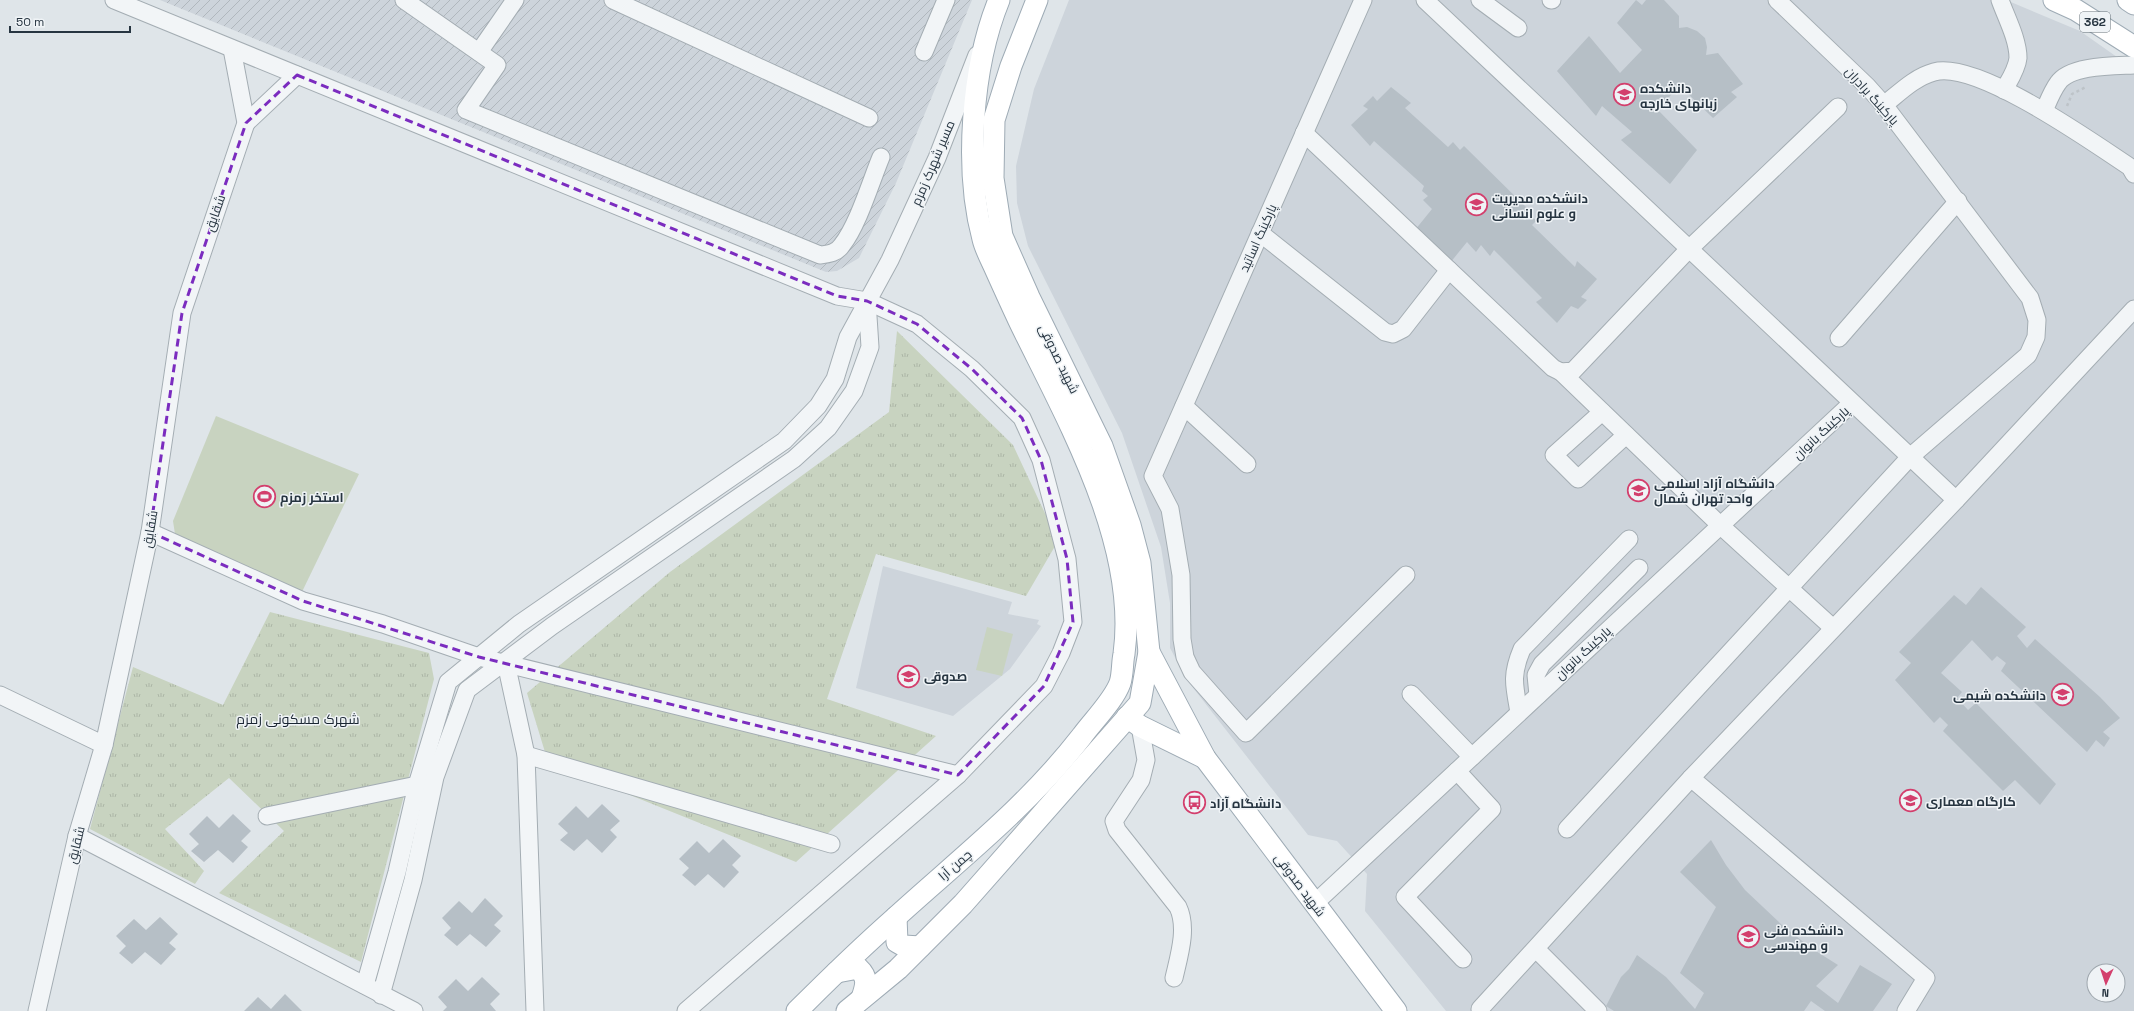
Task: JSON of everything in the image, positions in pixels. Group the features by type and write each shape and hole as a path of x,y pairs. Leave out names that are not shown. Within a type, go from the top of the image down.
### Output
{"main road":[{"name":"شهید صدوقی","path":"999,0 990,21 981,69 972,137 974,183 983,240 1010,302 1083,451 1111,530 1121,567 1127,613 1125,648 1120,684 1103,710"},
{"name":"شهید صدوقی","path":"1037,0 1011,66 994,120 992,178 1002,236 1029,297 1102,446 1127,518 1140,563 1149,652 1140,702 1134,721"},
{"name":"362","path":"2054,0 2076,10 2134,48"},
{"path":"2128,0 2134,4"},
{"name":"شهید صدوقی","path":"1149,652 1205,758 1396,1011"},
{"name":"چمن آرا","path":"797,1011 896,916 1003,824 1056,770 1103,710"},
{"path":"854,1005 898,969 920,947 1134,721 1205,758"},
{"path":"896,916 897,942 904,946 920,947"},
{"path":"837,972 858,968 865,974 866,983 854,1005"}],"street":[{"path":"114,0 837,296 867,301 917,324 972,369 1022,418 1041,460 1067,559 1073,622 1061,653 1044,686 958,775 686,1011"},
{"path":"404,0 497,65 466,110 820,254 831,254 842,246 852,228 881,157"},
{"path":"479,52 515,0"},
{"path":"613,0 869,118"},
{"path":"924,52 946,0"},
{"name":"پارکینگ اساتید","path":"1362,0 1153,476 1170,509 1181,575 1182,639 1185,657 1192,672 1246,733 1406,575"},
{"path":"1425,0 1956,500"},
{"path":"1480,0 1518,28"},
{"name":"پارکینگ برادران","path":"1567,829 1910,457 2028,355 2036,337 2037,320 2030,298 1958,201 1884,105 1867,86 1777,0"},
{"path":"2000,0 2015,43 2018,58 2014,72 2004,90"},
{"name":"مسیر شهرک زمزم","path":"365,985 397,872 417,785 448,682 519,624 784,441 818,406 835,379 848,337 893,253 937,158 948,125 990,21"},
{"name":"شقایق","path":"38,1011 77,836 104,745 150,532 182,313 246,123 232,49"},
{"path":"2044,111 2058,82 2065,75 2076,71 2134,65"},
{"path":"1884,105 1911,83 1934,71 1959,71 2004,90 2044,111 2130,167 2134,174"},
{"path":"246,123 296,75"},
{"path":"1561,372 1573,371 1688,249 1838,107"},
{"path":"948,125 966,125 972,137"},
{"path":"1304,133 1553,368 1561,372 1721,526 1833,628"},
{"path":"1839,338 1958,201"},
{"path":"1260,233 1384,332 1393,334 1403,329 1449,270"},
{"path":"381,995 412,880 435,777 468,690 506,663 552,626 794,459 828,428 854,392 870,347 867,301"},
{"path":"1480,1010 1691,778 1956,500 2134,309"},
{"name":"پارکینگ بانوان","path":"1314,904 1852,403"},
{"path":"1184,406 1247,464"},
{"path":"1602,412 1554,455 1578,479 1626,435"},
{"path":"150,532 303,601 382,624 479,657 958,775"},
{"path":"1519,712 1514,687 1514,668 1522,649 1629,539"},
{"path":"1538,695 1536,675 1542,664 1639,568"},
{"path":"506,663 526,755 535,1011"},
{"path":"1411,694 1472,757"},
{"path":"0,695 104,745"},
{"path":"1134,721 1146,760 1141,780 1114,821 1117,830 1182,914 1180,948 1174,978"},
{"path":"526,755 832,844"},
{"path":"1457,771 1492,808 1405,897 1463,959"},
{"path":"267,816 417,785 435,777"},
{"path":"1691,778 1926,978 1906,1011"},
{"path":"77,836 414,1011"},
{"path":"397,872 412,880"},
{"path":"1536,949 1598,1011"}],"path":[{"path":"2060,121 2072,94 2092,83"}],"highlighted area":[{"path":"297,75 837,296 867,301 917,324 972,369 1022,418 1041,460 1067,559 1073,622 1044,686 958,775 479,657 303,601 150,532 182,313 246,123"}],"shaded area":[{"path":"160,0 972,0 896,183 859,258 837,271 826,272"},
{"name":"دانشگاه آزاد اسلامی واحد تهران شمال","path":"1069,0 2006,0 2080,31 2134,69 2134,1011 1446,1011 1365,911 1367,874 1337,841 1308,835 1187,680 1170,648 1170,603 1161,547 1122,433 1028,246 1017,203 1016,166 1034,89"},
{"path":"883,566 1012,602 1008,614 1039,620 1037,624 1041,626 1010,669 953,716 856,688"}],"green space":[{"path":"897,331 1013,445 1058,541 1026,596 876,554 827,699 936,736 796,862 548,762 527,693 670,572 889,412"},
{"name":"استخر زمزم","path":"216,416 359,474 300,596 175,534 173,521"},
{"path":"270,612 429,653 434,679 361,962 219,893 284,831 229,778 165,829 204,871 195,884 90,829 133,667 223,705"},
{"path":"987,627 1013,634 1002,676 976,670"}],"building":[{"name":"دانشکده زبانهای خارجه","path":"1636,0 1642,5 1646,0 1664,0 1679,16 1679,28 1687,27 1697,31 1705,38 1707,47 1706,55 1718,53 1743,84 1731,92 1737,97 1713,118 1680,86 1657,109 1697,150 1670,184 1621,140 1632,132 1602,106 1596,116 1557,71 1589,36 1620,73 1642,50 1617,23"},
{"name":"دانشکده مدیریت و علوم انسانی","path":"1391,87 1411,103 1405,108 1448,147 1453,142 1460,150 1464,146 1530,211 1527,215 1537,220 1532,225 1575,267 1577,261 1597,279 1581,297 1587,300 1578,309 1571,306 1557,323 1536,302 1542,298 1494,250 1490,256 1481,245 1476,252 1467,242 1450,263 1415,230 1432,209 1423,200 1428,196 1422,191 1424,186 1374,141 1370,146 1351,125 1368,109 1363,106 1373,96 1377,101"},
{"name":"دانشکده شیمی","path":"1981,587 2026,627 2017,636 2027,648 2035,639 2100,697 2120,718 2103,732 2110,738 2104,747 2096,740 2087,752 2001,671 2006,663 1997,656 1992,661 1972,640 1941,673 1962,692 1957,698 1968,710 1976,703 2056,784 2040,805 2015,780 2003,791 1943,731 1948,725 1940,717 1934,723 1895,680 1911,663 1899,652 1954,595 1966,605"},
{"path":"602,804 620,821 610,830 617,837 602,853 587,839 574,851 560,840 568,833 558,824 576,806 588,818"},
{"path":"233,814 251,831 241,841 248,847 233,863 218,850 204,862 191,851 199,844 189,834 207,816 219,828"},
{"path":"723,839 741,856 732,865 739,872 724,888 708,874 695,886 682,875 689,868 679,859 697,841 709,853"},
{"name":"دانشکده فنی و مهندسی","path":"1711,840 1726,865 1745,890 1782,925 1811,948 1838,965 1816,986 1838,1003 1860,965 1892,984 1873,1011 1825,1011 1811,1001 1804,1011 1614,1011 1606,1006 1621,977 1629,969 1637,955 1666,977 1695,1009 1704,993 1680,973 1716,907 1680,872"},
{"path":"485,898 503,916 494,925 501,931 486,947 470,934 457,946 444,935 451,928 442,918 459,901 472,913"},
{"path":"160,917 178,934 169,943 176,949 161,965 145,952 132,964 119,953 126,946 116,936 134,919 146,930"},
{"path":"482,977 500,994 490,1004 496,1011 443,1011 447,1007 438,997 456,979 468,991"},
{"path":"285,994 302,1011 244,1011 258,997 271,1009"}],"place":[{"name":"دانشکده زبانهای خارجه","path":"1624,95"},
{"name":"دانشکده مدیریت و علوم انسانی","path":"1476,205"},
{"name":"دانشگاه آزاد اسلامی واحد تهران شمال","path":"1638,490"},
{"name":"استخر زمزم","path":"265,497"},
{"name":"صدوقی","path":"909,676"},
{"name":"دانشکده شیمی","path":"2062,695"},
{"name":"کارگاه معماری","path":"1910,801"},
{"name":"دانشگاه آزاد","path":"1195,803"},
{"name":"دانشکده فنی و مهندسی","path":"1748,937"}],"district":[{"name":"شهرک مسکونی زمزم","path":"298,719"}]}
